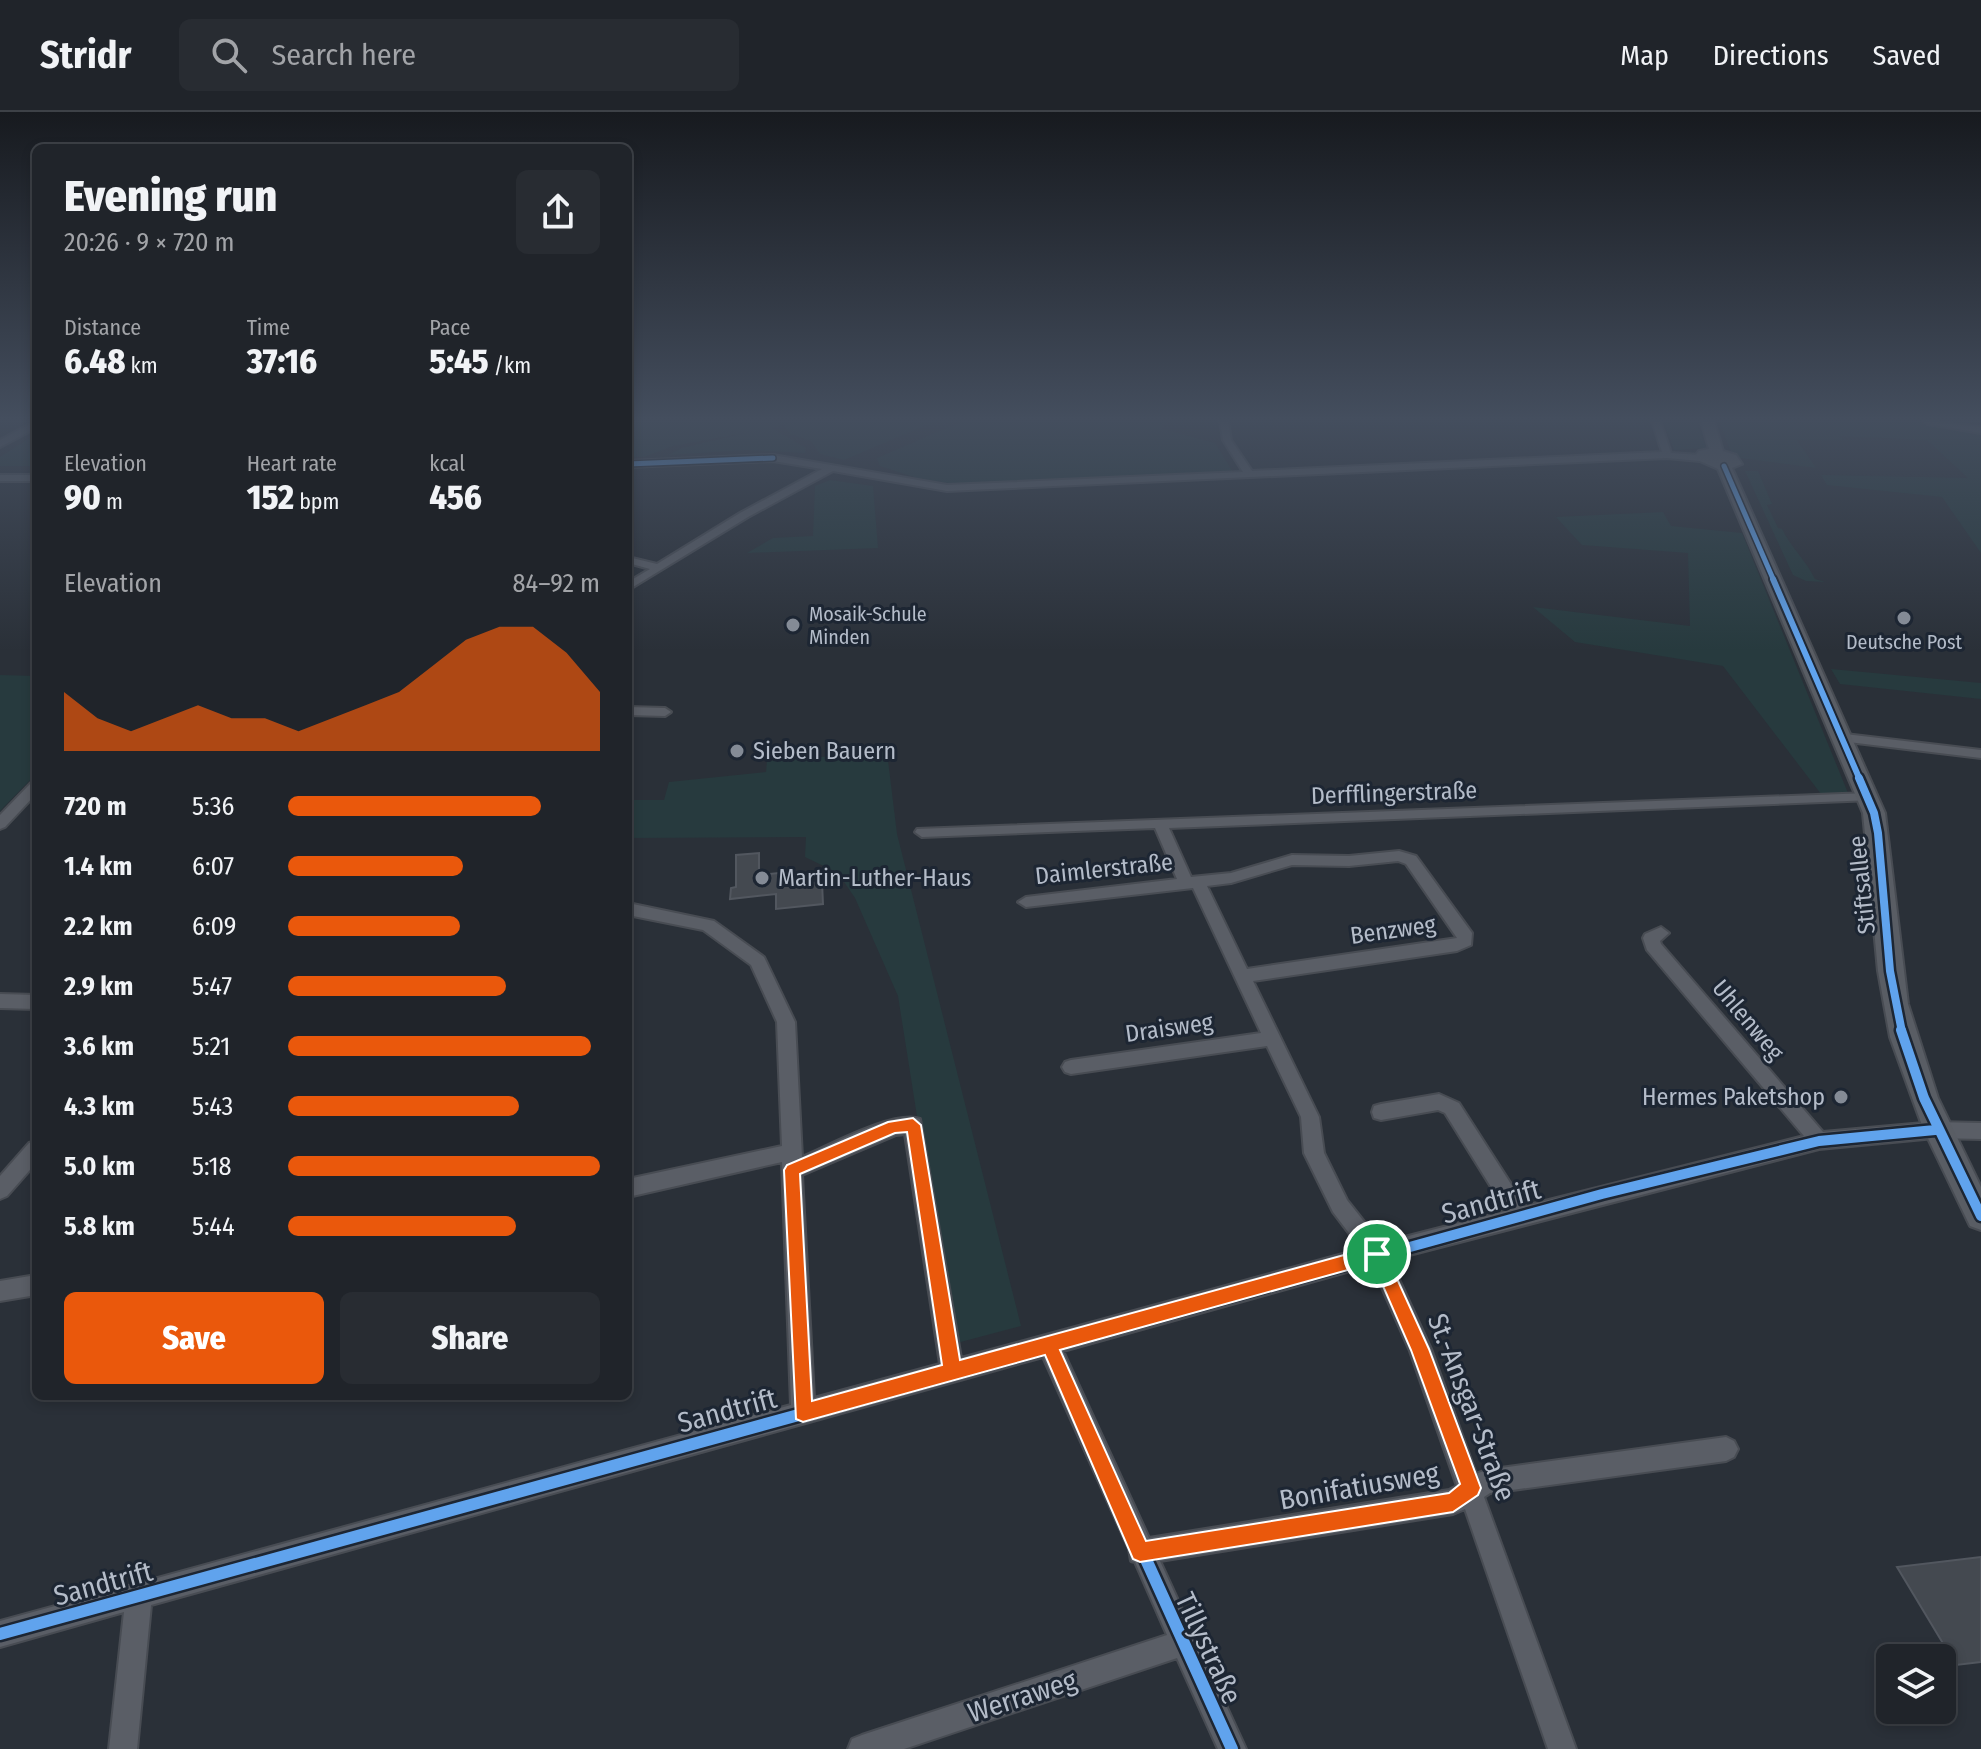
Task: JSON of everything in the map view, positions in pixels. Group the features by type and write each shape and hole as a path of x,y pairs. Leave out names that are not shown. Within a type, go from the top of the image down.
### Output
{"main road":[{"name":"Stiftsallee","path":"1737,497 1845,738 1868,797 1882,849 1890,973 1903,1040 1935,1130 1981,1216"}],"street":[{"path":"632,584 656,567 780,497"},
{"path":"632,561 656,567"},
{"path":"632,711 665,712"},
{"path":"1845,738 1981,754"},
{"path":"0,824 32,790"},
{"name":"Derfflingerstraße","path":"922,832 1868,797"},
{"name":"St.-Ansgar-Straße","path":"1160,824 1273,1038 1310,1117 1314,1153 1333,1193 1377,1254 1420,1349 1562,1749"},
{"name":"Benzweg","path":"1192,884 1242,876 1271,864 1292,860 1349,861 1399,856 1411,860 1464,933 1465,941 1457,945 1242,976"},
{"name":"Daimlerstraße","path":"1026,902 1192,884"},
{"path":"632,910 708,925 758,961 786,1022 803,1413"},
{"name":"Uhlenweg","path":"1661,933 1651,938 1653,946 1819,1141"},
{"path":"0,1001 32,1002"},
{"name":"Draisweg","path":"1071,1067 1273,1038"},
{"path":"1381,1112 1439,1102 1452,1108 1521,1217"},
{"path":"632,1187 792,1161 894,1127 913,1125 952,1371"},
{"name":"Sandtrift","path":"0,1634 1377,1254 1819,1141 1935,1130 1981,1131"},
{"path":"0,1190 32,1154"},
{"path":"0,1291 32,1286"},
{"name":"Tillystraße","path":"1049,1345 1140,1552 1232,1749"},
{"name":"Bonifatiusweg","path":"1140,1552 1453,1502 1471,1488 1486,1482 1726,1449"},
{"path":"123,1749 139,1596"},
{"name":"Werraweg","path":"862,1749 1182,1643"}],"green space":[{"path":"815,497 874,497 878,548 747,553 773,538 813,536"},
{"path":"1757,497 1769,497 1772,504 1767,505 1778,528 1782,529 1815,579 1825,582 1806,581 1793,575"},
{"path":"1942,497 1981,497 1981,553"},
{"path":"1663,512 1671,526 1742,533 1848,793 1821,794 1723,666 1575,642 1533,607 1690,626 1688,553 1582,545 1556,517"},
{"path":"1831,669 1981,683 1981,699 1840,684"},
{"path":"0,675 32,676 32,778 0,811"},
{"path":"887,752 897,834 1021,1326 953,1344 898,996 855,898 838,873 805,857 806,837 632,838 632,800 664,800 669,782 766,772 767,761"}],"building":[{"name":"Martin-Luther-Haus","path":"759,853 759,875 788,872 788,885 822,882 823,904 776,909 776,894 730,899 731,888 736,887 736,855"},
{"path":"1981,1557 1981,1662 1956,1665 1956,1644 1943,1644 1897,1567"}],"cycle path":[{"path":"1738,497 1874,813 1883,872 1890,971 1903,1037 1937,1128 1981,1216"},
{"path":"0,1634 1602,1194 1819,1141 1935,1130"},
{"path":"1049,1345 1232,1749"}],"place":[{"name":"Deutsche Post","path":"1904,618"},
{"name":"Mosaik-Schule Minden","path":"793,625"},
{"name":"Sieben Bauern","path":"737,751"},
{"name":"Martin-Luther-Haus","path":"762,878"},
{"name":"Hermes Paketshop","path":"1841,1097"}],"route":[{"path":"913,1125 952,1371 1377,1254 1420,1349 1471,1488 1453,1502 1140,1552 1049,1345 803,1413 792,1170 894,1127 913,1125"}]}
